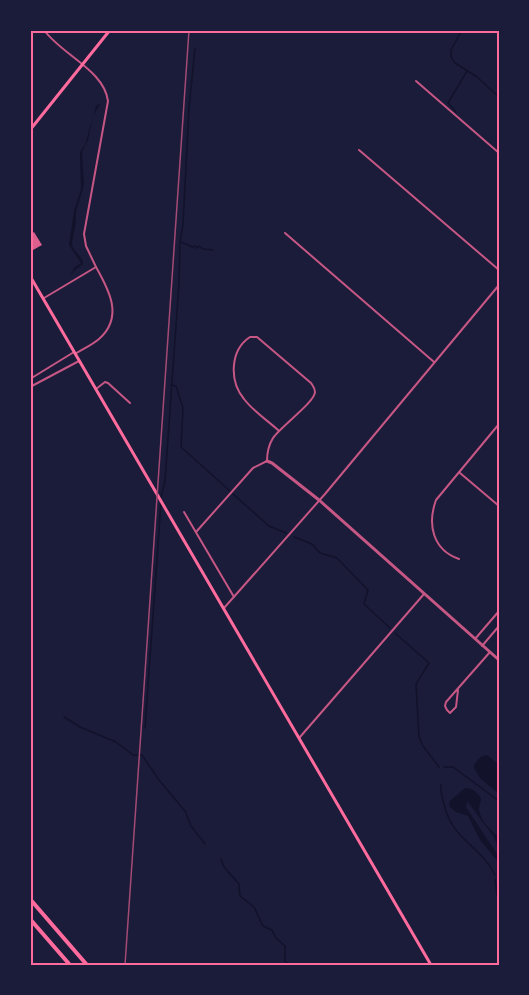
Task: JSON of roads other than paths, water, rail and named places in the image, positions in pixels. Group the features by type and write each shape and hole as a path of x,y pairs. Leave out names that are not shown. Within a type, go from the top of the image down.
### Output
{"highway":[{"path":"30,899 87,965"},
{"path":"30,919 70,965"}],"main road":[{"path":"30,130 110,30"},
{"path":"30,276 431,965"}],"street":[{"path":"30,379 99,339 111,321 112,300 86,246 84,234 108,99 102,82 56,44 44,30"},
{"path":"416,81 499,153"},
{"path":"359,150 499,270"},
{"path":"285,233 434,362"},
{"path":"43,298 96,267"},
{"path":"224,608 319,500 499,285"},
{"path":"267,461 268,446 278,430 296,416 315,394 315,389 311,383 254,335 241,344 235,357 234,378 243,398 278,430"},
{"path":"30,387 79,361"},
{"path":"96,389 108,383 130,403"},
{"path":"459,559 444,552 438,544 431,523 436,500 499,424"},
{"path":"267,461 319,500 499,660"},
{"path":"196,532 253,468 267,461"},
{"path":"459,472 499,506"},
{"path":"184,512 234,597"},
{"path":"299,738 424,594"},
{"path":"475,639 499,611"},
{"path":"482,646 499,626"},
{"path":"458,690 456,707 450,712 445,706 458,690 490,652"}],"waterway":[{"path":"462,30 451,50 451,57 455,63 477,77 499,97"},
{"path":"161,497 165,481 189,108 195,49"},
{"path":"456,112 448,103 467,71"},
{"path":"181,242 192,247 199,246 213,250"},
{"path":"171,385 176,386 183,408 181,447 230,491"},
{"path":"233,494 269,526 286,533"},
{"path":"145,728 161,502"},
{"path":"294,537 312,544 320,553 337,558 368,590 364,604 390,628"},
{"path":"395,633 429,663 416,684 419,737 439,767"},
{"path":"64,717 80,727 116,742 133,755 142,755 185,811 191,826 205,844"},
{"path":"444,767 453,767 499,801"},
{"path":"441,785 441,794 449,819 461,836 483,857 495,875"},
{"path":"221,859 224,867 239,884 240,896 254,907 263,926 272,930 276,938 285,946 285,961 289,965"},
{"path":"495,879 499,896"}],"railway":[{"path":"125,965 189,30"}]}
